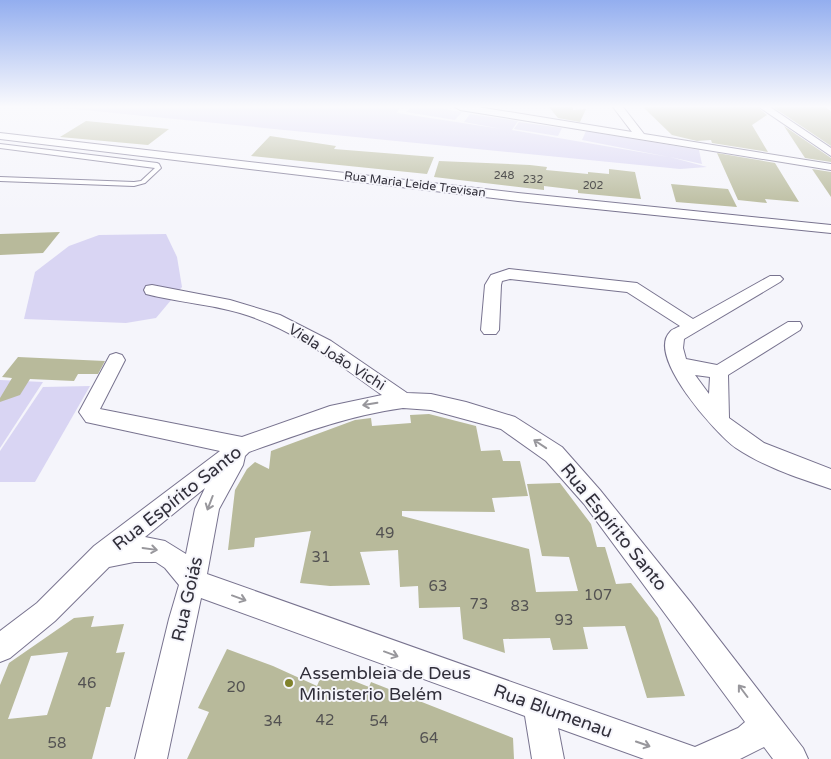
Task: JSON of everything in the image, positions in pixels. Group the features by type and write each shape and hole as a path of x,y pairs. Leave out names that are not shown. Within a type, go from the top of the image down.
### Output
{"street":[{"name":"Rua Maria Leide Trevisan","path":"55,142 518,197 831,229"},
{"path":"680,142 831,167"},
{"path":"816,142 831,153"},
{"path":"490,330 493,285 496,278 509,274 631,287 692,326"},
{"path":"775,279 676,336 673,343 678,365 719,422 749,445 788,465 831,479"},
{"name":"Viela João Vichi","path":"152,290 225,304 274,319 310,337 404,400"},
{"path":"678,365 719,372 794,326"},
{"path":"116,360 89,412 93,416 242,446"},
{"path":"719,372 719,422"},
{"name":"Rua Espírito Santo","path":"0,648 46,612 102,555 242,446 330,414 367,405 404,400 430,402 466,410 508,423 554,454 592,497 792,759"},
{"name":"Rua Goiás","path":"151,759 182,619 193,582 207,509 217,487 242,446"},
{"path":"102,555 146,548 164,552 181,564 193,582"},
{"name":"Rua Blumenau","path":"193,582 687,759"},
{"path":"539,707 548,759"},
{"path":"704,759 749,739 766,724"}],"lane":[{"path":"0,146 157,165 158,168 143,182 134,184 0,179"}],"shaded area":[{"path":"411,142 584,142 669,157 594,142 654,142 699,150 702,164 670,157 707,167 680,169"},
{"path":"166,234 177,257 182,287 156,318 126,323 24,319 35,272 69,246 99,235"},
{"path":"0,380 43,382 0,448"},
{"path":"90,386 35,482 0,482 0,451 43,387"}],"building":[{"path":"120,142 151,142 148,145"},
{"path":"264,142 312,142 336,146 334,149 434,157 427,174 251,156"},
{"path":"762,142 768,152 712,143"},
{"path":"795,142 808,142 831,158 831,162 805,158"},
{"path":"717,153 775,163 799,202 765,199 767,203 738,200"},
{"path":"439,161 530,165 547,167 546,170 588,174 588,172 609,174 609,169 635,172 641,199 578,193 578,190 544,186 544,190 434,177"},
{"path":"812,169 831,172 831,197"},
{"path":"671,184 728,189 737,207 676,202"},
{"path":"60,232 43,253 0,255 0,234"},
{"path":"18,357 105,361 98,374 78,374 74,381 30,379 20,395 0,402 0,398 12,378 2,377"},
{"path":"429,414 476,426 481,451 500,450 503,461 520,461 528,496 492,498 495,512 402,511 402,516 529,549 536,592 578,591 569,557 542,556 527,484 560,483 591,524 597,547 605,547 616,584 631,583 658,618 685,696 647,698 625,626 583,627 588,649 553,650 550,638 503,639 505,653 463,639 460,607 419,608 418,586 400,587 398,550 360,552 370,585 330,586 300,583 311,531 255,538 254,547 228,550 235,490 247,469 255,462 269,469 271,451 355,420 371,418 372,426 411,423 410,415"},
{"path":"94,616 91,627 124,624 116,653 125,652 110,707 106,707 92,759 0,759 0,685 9,663 74,618","holes":["68,652 47,715 8,719 31,656"]},
{"path":"227,649 273,666 317,686 324,669 369,687 371,682 513,738 514,759 187,759 209,712 198,708"}],"place":[{"name":"Assembleia de Deus Ministerio Belém","path":"289,683"}]}
